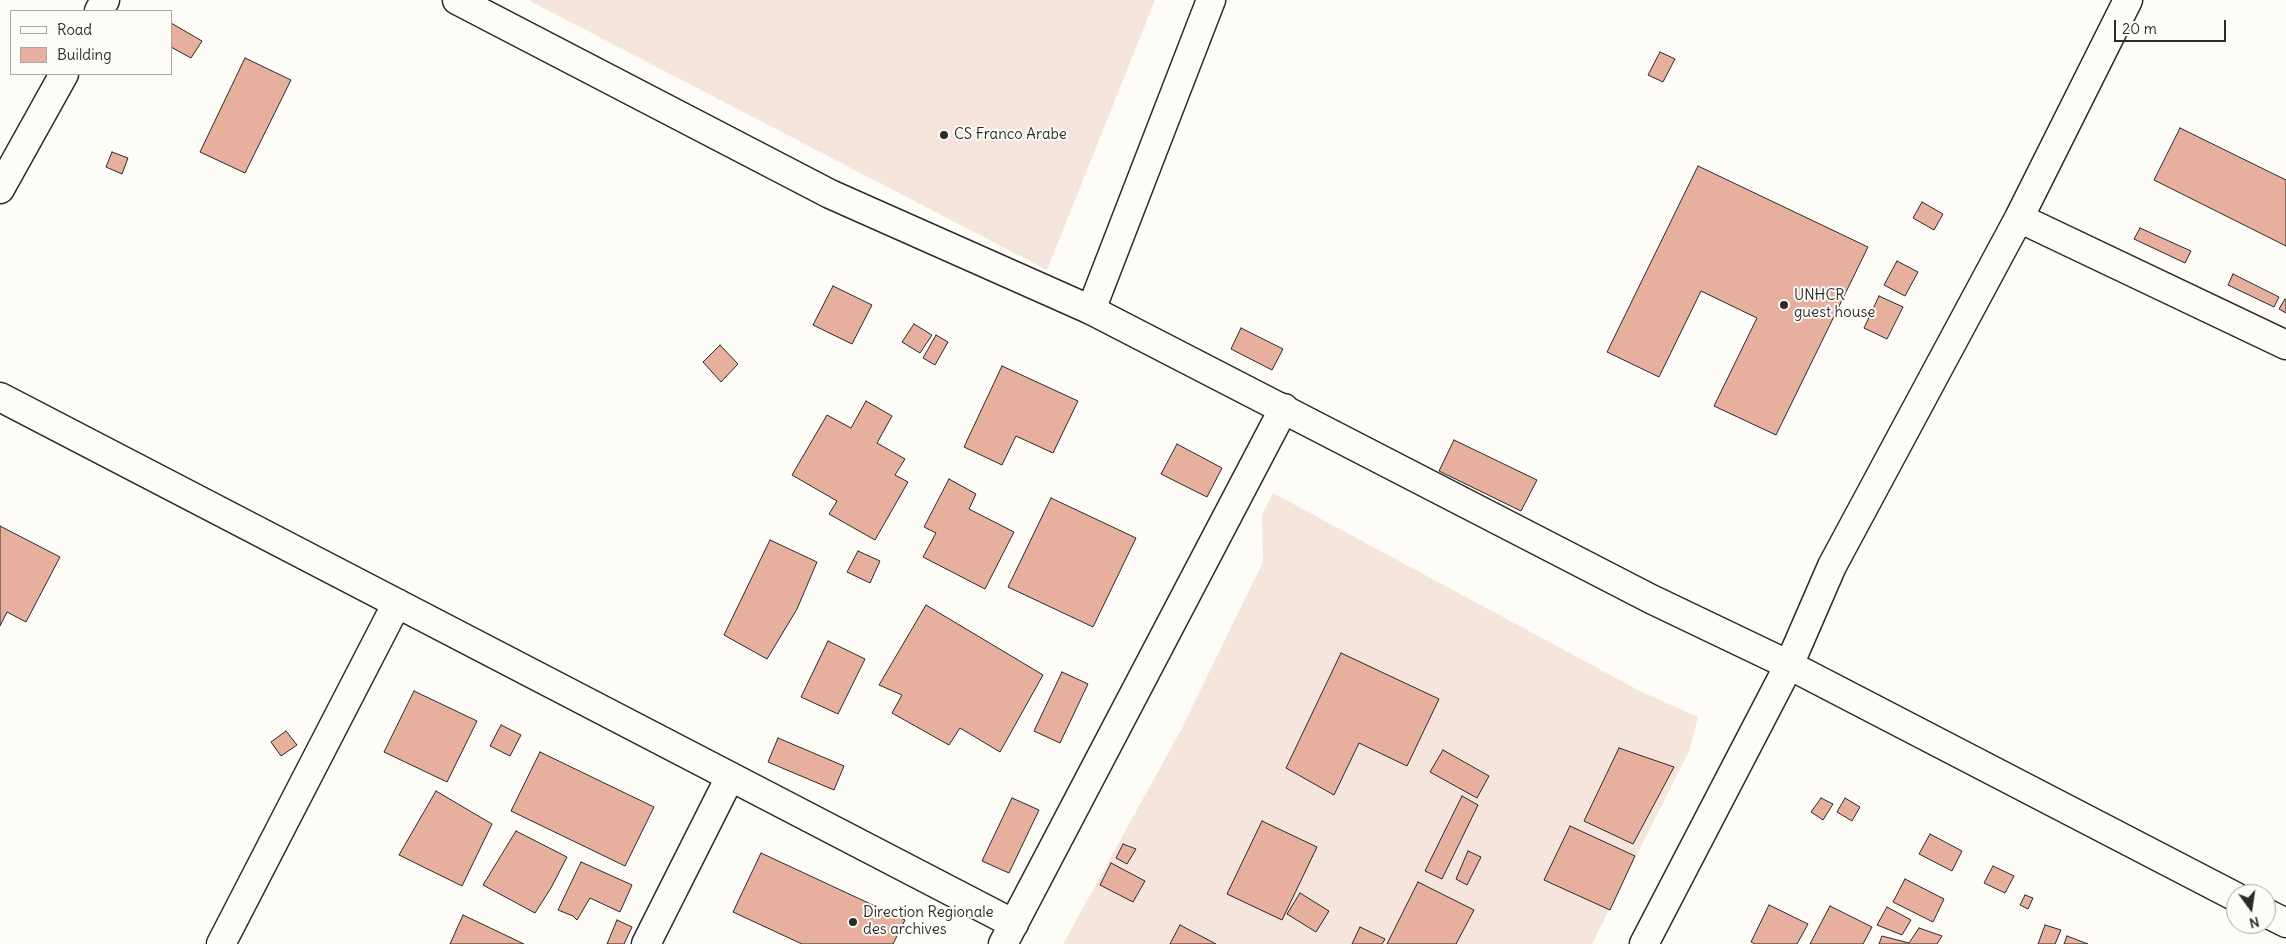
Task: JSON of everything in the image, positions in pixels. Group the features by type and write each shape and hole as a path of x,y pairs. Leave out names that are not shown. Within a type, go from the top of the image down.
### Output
{"street":[{"path":"457,0 830,194 1091,310 1652,599 1789,665 2226,892"},
{"path":"1091,310 1211,0"},
{"path":"1644,944 1789,665 1832,566 2019,218 2128,0"},
{"path":"0,189 63,75"},
{"path":"2019,218 2286,345"},
{"path":"0,397 730,777 1008,934 1284,408"},
{"path":"221,944 397,603"},
{"path":"646,944 730,777"}],"shaded area":[{"name":"CS Franco Arabe","path":"528,0 1155,0 1047,270"},
{"path":"1273,493 1640,691 1698,717 1689,751 1592,944 1063,944 1181,730 1263,562 1262,515"}],"building":[{"path":"172,24 202,41 191,58 172,48"},
{"path":"1660,52 1675,59 1663,82 1648,75"},
{"path":"245,58 291,80 245,173 200,152"},
{"path":"2180,128 2286,180 2286,246 2154,180"},
{"path":"112,152 128,158 122,174 106,167"},
{"name":"UNHCR guest house","path":"1698,166 1868,247 1776,435 1714,406 1757,318 1701,291 1659,377 1607,352"},
{"path":"1922,202 1943,214 1934,230 1913,218"},
{"path":"2140,228 2191,251 2185,263 2134,239"},
{"path":"1897,261 1918,272 1905,296 1884,285"},
{"path":"2233,274 2279,297 2274,307 2228,285"},
{"path":"833,286 872,305 852,344 813,325"},
{"path":"1879,296 1903,307 1887,339 1864,328"},
{"path":"2286,300 2286,313 2279,309"},
{"path":"914,324 932,335 920,353 902,342"},
{"path":"1241,328 1283,349 1272,370 1231,349"},
{"path":"936,335 948,342 935,365 923,358"},
{"path":"720,345 738,364 721,382 703,362"},
{"path":"1002,366 1078,401 1053,453 1016,436 1002,465 964,447"},
{"path":"866,401 892,416 877,443 905,459 895,475 908,482 875,540 829,514 837,501 792,475 827,415 851,428"},
{"path":"1454,440 1537,480 1521,511 1439,471"},
{"path":"1177,444 1222,468 1207,497 1161,474"},
{"path":"949,479 976,494 969,509 1014,532 985,589 923,557 936,533 924,527"},
{"path":"1051,498 1136,538 1093,627 1008,587"},
{"path":"0,526 60,557 26,622 7,612 0,626"},
{"path":"770,540 817,562 797,609 767,659 724,635"},
{"path":"858,551 880,561 870,583 847,572"},
{"path":"926,605 1043,675 1000,752 960,728 949,745 892,713 902,695 879,685"},
{"path":"828,641 865,659 838,714 801,697"},
{"path":"1341,653 1439,699 1407,766 1359,743 1334,795 1286,768"},
{"path":"1062,672 1088,684 1060,743 1034,731"},
{"path":"414,691 477,721 447,782 384,752"},
{"path":"501,725 521,735 510,756 490,746"},
{"path":"286,731 297,745 281,756 271,742"},
{"path":"778,738 844,766 834,790 768,762"},
{"path":"1619,748 1674,767 1633,844 1584,821"},
{"path":"1443,750 1489,776 1477,798 1430,772"},
{"path":"540,752 654,807 625,866 511,811"},
{"path":"436,791 492,824 462,886 399,855"},
{"path":"1462,796 1478,805 1442,879 1425,871"},
{"path":"1012,798 1039,810 1009,873 982,861"},
{"path":"1821,798 1833,804 1823,820 1811,812"},
{"path":"1845,798 1860,807 1852,821 1837,812"},
{"path":"1262,821 1317,847 1282,920 1227,894"},
{"path":"1570,826 1635,856 1610,910 1544,880"},
{"path":"516,831 567,857 535,913 483,885"},
{"path":"1930,834 1962,851 1952,871 1919,854"},
{"path":"1123,844 1136,849 1127,864 1116,858"},
{"path":"1468,851 1481,857 1467,885 1456,879"},
{"path":"761,853 905,920 893,944 802,944 733,912"},
{"path":"581,862 632,885 620,912 590,898 577,920 573,916 558,910"},
{"path":"1111,863 1145,881 1133,902 1100,885"},
{"path":"1993,866 2014,876 2005,893 1984,883"},
{"path":"1905,879 1944,899 1933,922 1893,902"},
{"path":"1418,882 1474,910 1456,944 1387,944"},
{"path":"1300,893 1329,911 1316,932 1287,914"},
{"path":"2025,895 2033,898 2028,909 2020,905"},
{"path":"1769,905 1808,924 1797,944 1755,944 1751,942"},
{"path":"1830,906 1872,927 1863,944 1810,944"},
{"path":"1887,907 1911,920 1902,935 1877,925"},
{"path":"463,915 524,944 450,944"},
{"path":"617,920 632,927 624,944 607,944"},
{"path":"1180,925 1216,944 1170,944"},
{"path":"2045,925 2061,930 2055,944 2038,944"},
{"path":"1360,927 1385,939 1382,944 1352,944"},
{"path":"1919,928 1942,936 1937,944 1879,944 1882,936 1909,943"},
{"path":"2067,936 2088,944 2064,944"}],"place":[{"name":"CS Franco Arabe","path":"944,135"},
{"name":"UNHCR guest house","path":"1784,305"},
{"name":"Direction Regionale des archives","path":"853,922"}]}
